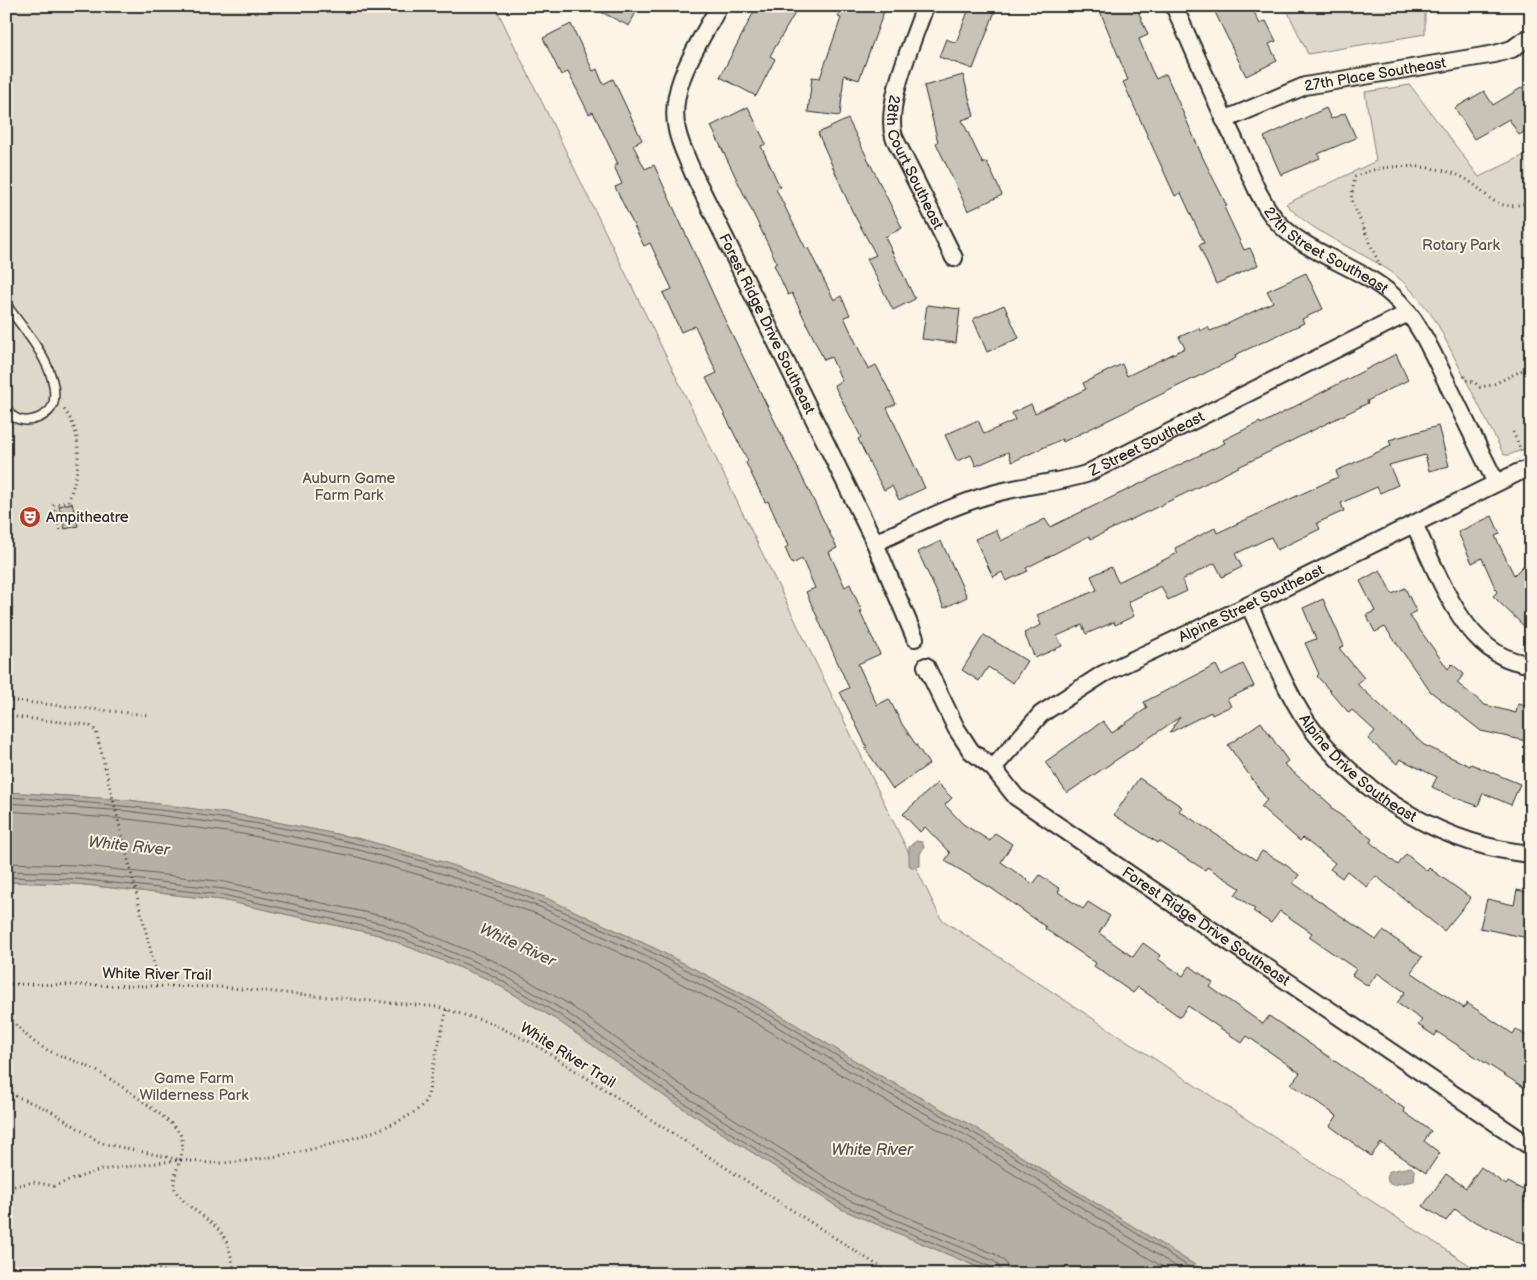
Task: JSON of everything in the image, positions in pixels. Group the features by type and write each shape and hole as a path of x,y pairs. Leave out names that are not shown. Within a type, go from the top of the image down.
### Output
{"street":[{"name":"Forest Ridge Drive Southeast","path":"719,6 682,76 675,109 677,130 693,173 875,543 915,638"},
{"name":"28th Court Southeast","path":"925,6 894,98 891,122 894,136 954,258"},
{"name":"27th Street Southeast","path":"1174,6 1224,120 1260,194 1284,229 1377,283 1408,313 1429,346 1496,483"},
{"name":"27th Place Southeast","path":"1224,120 1277,96 1305,86 1495,54 1512,49 1526,38"},
{"name":"Z Street Southeast","path":"875,543 970,501 996,493 1063,481 1086,474 1408,313"},
{"name":"Alpine Street Southeast","path":"992,768 1041,714 1102,674 1249,605 1496,483 1530,469"},
{"path":"1414,524 1460,617 1475,637 1491,650 1509,659 1531,664"},
{"name":"Alpine Drive Southeast","path":"1249,605 1300,709 1315,733 1347,767 1382,796 1421,822 1466,841 1508,852 1531,854"},
{"name":"Forest Ridge Drive Southeast","path":"926,666 956,728 971,751 992,768 1016,797 1531,1147"}],"lane":[{"path":"6,304 43,359 50,374 55,402 48,413 36,419 25,420 15,417 6,408"}],"path":[{"path":"1386,269 1380,266 1351,199 1355,177 1365,172 1425,166 1461,177 1487,197 1513,208 1531,202"},
{"path":"1462,373 1466,380 1474,382 1480,387 1492,385 1531,366"},
{"path":"55,402 62,407 72,422 79,453 75,483 68,501 54,505 60,530"},
{"path":"1513,432 1530,469"},
{"path":"6,700 148,715"},
{"path":"6,716 89,725 96,731 155,968 156,984"},
{"name":"White River Trail","path":"6,984 156,984 220,987 447,1009 491,1023 534,1044 891,1274"},
{"path":"6,1092 51,1111 101,1143 182,1160 217,1163 304,1152 381,1128 416,1111 430,1092 430,1080 447,1009"},
{"path":"6,1013 18,1027 42,1047 92,1068 121,1086 168,1122 180,1134 182,1160 174,1179 176,1192 222,1234 236,1274"},
{"path":"6,1188 33,1182 54,1186 100,1170 182,1160"},
{"path":"125,1274 132,1269 151,1267 172,1274"}],"green space":[{"name":"Auburn Game Farm Park","path":"6,6 495,6 941,919 1483,1274 1209,1274 974,1127 877,1074 760,1003 654,948 544,897 446,863 361,839 246,816 129,800 6,792"},
{"path":"1285,6 1425,6 1425,34 1308,54"},
{"name":"Rotary Park","path":"1410,85 1479,177 1531,152 1531,446 1509,455 1504,455 1437,323 1416,295 1390,271 1322,233 1297,215 1286,204 1376,161 1365,92"},
{"name":"Game Farm Wilderness Park","path":"6,882 76,884 222,900 379,935 488,979 557,1020 667,1098 841,1209 994,1274 6,1274"}],"water":[{"name":"White River","path":"6,792 129,800 246,816 361,839 446,863 544,897 654,948 760,1003 877,1074 974,1127 1209,1274 994,1274 841,1209 667,1098 557,1020 488,979 379,935 222,900 76,884 6,882"},
{"path":"916,841 922,842 924,847 920,854 920,866 913,868 909,865 909,847"},
{"path":"1411,1167 1415,1171 1414,1181 1392,1185 1388,1182 1387,1175 1390,1171"}],"building":[{"path":"589,6 639,6 629,26"},
{"path":"757,6 799,6 770,56 775,59 756,96 720,77"},
{"path":"842,6 886,6 859,80 844,75 840,116 808,112 812,77 820,78 841,18 838,17"},
{"path":"970,6 997,6 973,69 939,57 946,39 956,43"},
{"path":"1098,6 1136,6 1148,35 1139,39 1151,69 1156,79 1166,74 1203,158 1227,206 1224,207 1244,250 1250,248 1258,265 1216,284 1199,245 1204,243 1181,193 1175,196 1123,82 1128,80"},
{"path":"1212,6 1251,6 1260,24 1266,21 1276,41 1269,44 1277,61 1246,76"},
{"path":"571,24 593,71 597,69 603,84 613,79 642,140 633,145 645,169 654,165 724,318 837,548 829,552 845,587 850,584 862,612 860,612 880,654 858,664 877,705 889,699 902,724 929,764 893,789 865,748 867,747 840,692 849,688 806,592 815,588 802,559 792,564 785,548 788,546 768,501 765,502 746,463 748,461 706,378 717,373 695,326 681,332 663,293 672,289 650,243 644,246 615,187 622,184 614,166 618,164 593,112 589,114 568,72 561,75 543,38"},
{"path":"963,75 974,116 962,120 983,164 987,162 1002,195 968,211 936,143 938,142 924,86"},
{"path":"1531,82 1531,128 1519,135 1509,119 1474,139 1455,108 1484,91 1493,105"},
{"path":"748,107 766,144 761,146 780,187 776,189 834,300 841,296 850,315 844,317 868,369 876,365 896,404 887,408 925,488 899,500 892,486 884,490 871,466 858,439 861,437 834,385 842,381 831,357 824,360 792,293 788,295 774,265 777,263 711,126"},
{"path":"1326,108 1331,119 1345,113 1356,138 1318,154 1320,158 1281,175 1264,137"},
{"path":"848,119 902,228 885,237 915,299 893,310 867,259 876,255 852,211 818,133"},
{"path":"1306,273 1323,309 1302,319 1304,323 1235,355 1236,358 1063,442 1062,439 1012,462 1008,452 976,466 971,455 957,461 945,435 978,420 984,434 1015,420 1012,413 1031,404 1035,413 1086,389 1083,383 1122,364 1127,376 1185,348 1179,337 1199,328 1200,331 1208,327 1210,331 1221,327 1273,302 1267,291"},
{"path":"927,305 960,309 956,343 922,339"},
{"path":"1004,305 1019,338 987,352 973,319"},
{"path":"1396,354 1408,380 1367,401 1368,403 1091,539 1089,536 1026,568 1028,571 1006,581 1002,572 993,577 975,539 996,530 1001,541 1045,519 1050,527 1225,443 1223,440 1260,422 1261,424"},
{"path":"1438,426 1449,466 1429,471 1425,455 1389,465 1398,485 1380,493 1377,487 1341,503 1344,511 1317,523 1320,529 1277,550 1271,537 1235,554 1242,567 1222,577 1215,563 1182,580 1187,591 1168,600 1161,586 1128,602 1134,616 1115,625 1114,622 1086,634 1082,625 1057,636 1062,646 1035,658 1024,633 1041,625 1037,615 1097,590 1091,576 1111,567 1118,582 1178,553 1175,548 1215,528 1217,533 1338,477 1336,471 1391,446 1389,440"},
{"path":"72,503 78,526 65,529 59,506"},
{"path":"1492,516 1500,534 1495,536 1514,575 1531,558 1531,633 1493,596 1497,592 1482,558 1472,563 1458,532"},
{"path":"941,541 967,597 944,608 918,552"},
{"path":"1380,570 1392,594 1405,588 1416,611 1409,615 1448,669 1452,664 1464,674 1457,683 1485,705 1516,713 1518,704 1531,707 1531,742 1481,731 1430,691 1385,627 1375,632 1366,615 1375,611 1360,581"},
{"path":"1323,599 1344,646 1339,648 1364,678 1357,684 1424,745 1470,766 1471,764 1520,784 1511,805 1483,793 1478,806 1451,796 1432,787 1437,777 1400,759 1397,764 1368,739 1375,731 1352,710 1349,713 1317,676 1319,674 1305,643 1316,639 1303,608"},
{"path":"984,635 1027,661 1013,683 988,667 979,681 962,670"},
{"path":"1243,664 1254,686 1227,699 1231,706 1212,715 1211,712 1169,733 1180,717 1067,793 1045,762 1103,721 1112,733 1147,708 1144,702 1216,665 1221,675"},
{"path":"1261,722 1288,761 1284,764 1332,806 1331,808 1372,839 1370,842 1398,865 1406,854 1427,871 1429,868 1471,898 1444,931 1376,876 1367,887 1347,871 1342,878 1330,869 1335,863 1303,838 1300,841 1261,807 1267,800 1228,745"},
{"path":"1139,778 1182,807 1179,811 1256,860 1262,851 1286,865 1299,875 1293,883 1376,940 1383,931 1422,957 1411,972 1464,1008 1467,1003 1513,1034 1516,1029 1531,1039 1531,1092 1437,1032 1435,1036 1418,1025 1422,1020 1397,1003 1405,992 1377,973 1368,986 1352,975 1356,969 1309,937 1312,933 1280,911 1271,923 1253,911 1255,909 1235,895 1240,888 1207,867 1205,870 1159,841 1158,843 1114,815"},
{"path":"937,783 952,798 945,805 963,824 990,841 995,833 1012,844 1001,862 1033,884 1040,875 1060,889 1058,892 1083,909 1088,902 1110,916 1099,933 1133,957 1143,943 1161,956 1158,959 1183,976 1190,966 1213,983 1210,987 1263,1024 1269,1016 1405,1109 1404,1112 1431,1131 1424,1141 1440,1153 1426,1173 1381,1143 1371,1156 1330,1126 1337,1116 1291,1084 1300,1073 1247,1036 1242,1043 1188,1006 1180,1017 1138,987 1133,993 1094,966 1096,963 1045,929 1046,927 991,888 945,861 950,853 925,827 920,832 903,814"},
{"path":"1517,890 1531,893 1531,924 1528,938 1480,928 1487,899 1514,905"},
{"path":"1481,1167 1506,1185 1508,1182 1529,1193 1524,1202 1531,1205 1531,1237 1526,1246 1471,1221 1455,1209 1446,1221 1423,1206 1446,1174 1466,1188"}],"place":[{"name":"Ampitheatre","path":"30,517"}]}
